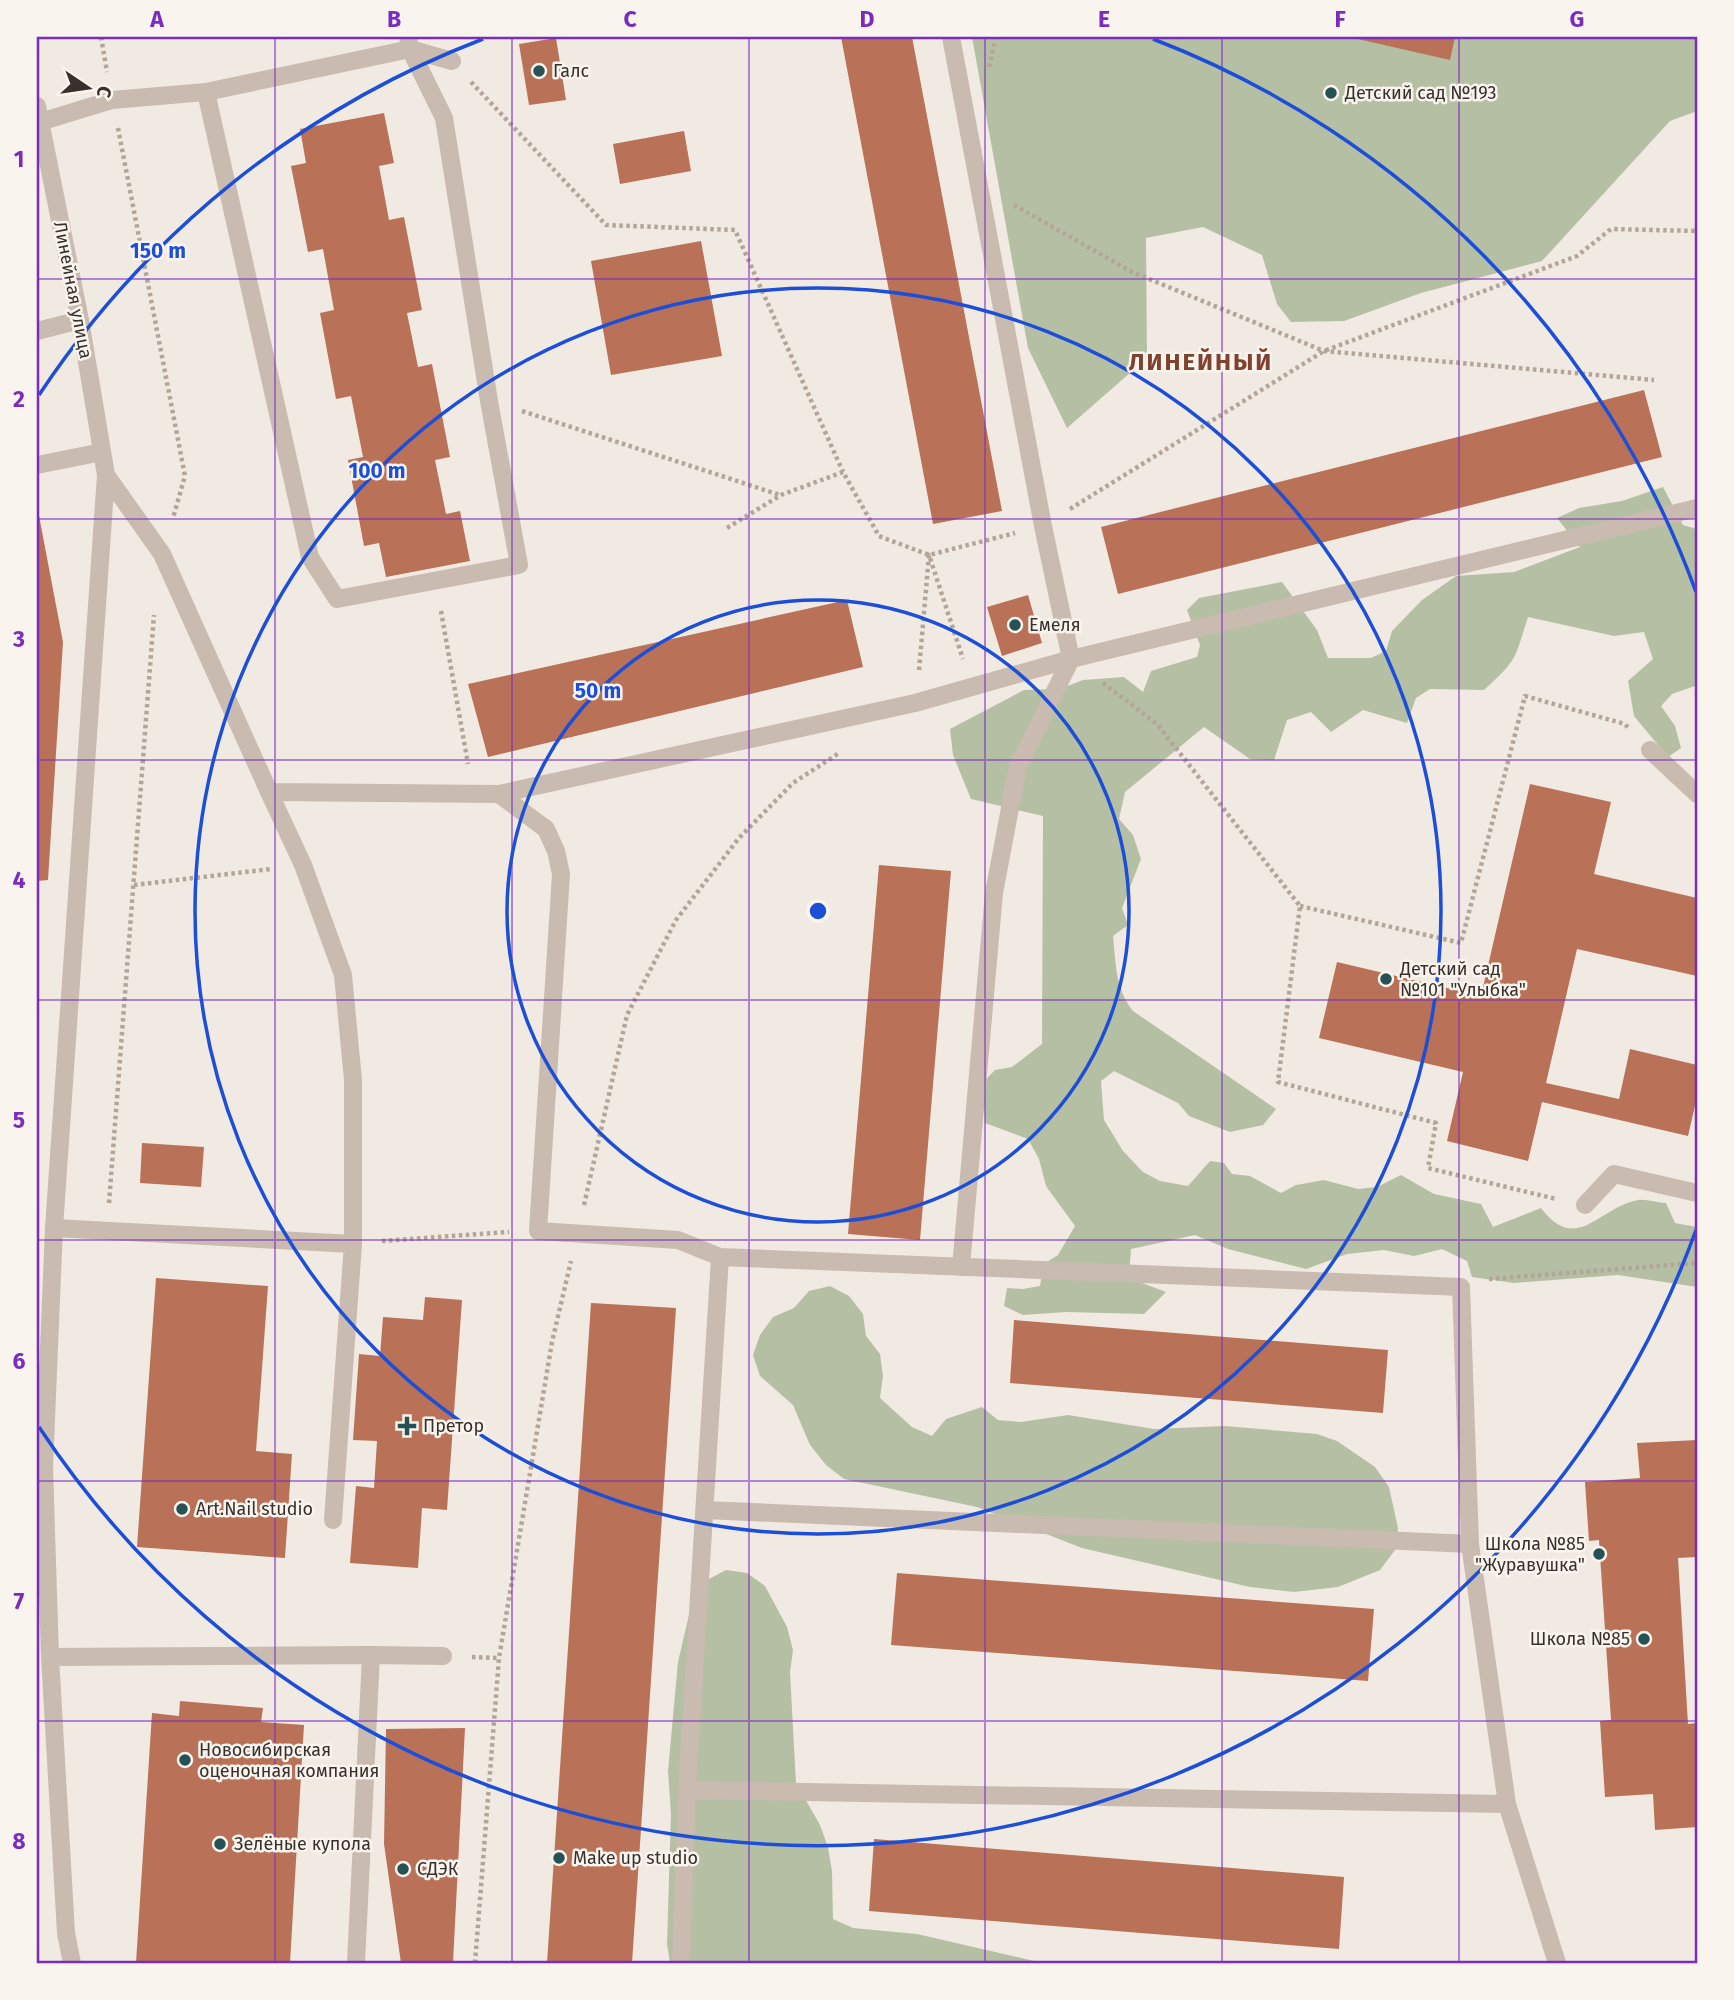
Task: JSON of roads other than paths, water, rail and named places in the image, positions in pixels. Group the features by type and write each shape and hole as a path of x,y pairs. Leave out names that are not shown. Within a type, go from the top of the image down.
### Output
{"street":[{"path":"951,37 1043,526 1072,659 1018,766 999,867 961,1267"},
{"path":"206,92 310,557 337,599 519,565 489,401 444,118 409,43"},
{"path":"38,114 112,100 206,92 409,43 452,61"},
{"name":"Линейная улица","path":"38,114 80,320 106,475"},
{"path":"37,331 80,320"},
{"path":"37,465 102,452"},
{"path":"106,475 162,554 303,865 343,975 353,1080 353,1244 333,1520"},
{"path":"72,1963 66,1933 50,1657 44,1467 54,1228 106,475"},
{"path":"269,792 499,794 915,704 973,690 1072,659 1697,508"},
{"path":"1650,750 1697,794"},
{"path":"499,794 546,829 556,851 561,874 538,1231 678,1240 720,1257 1461,1287 1470,1544 1507,1804 1557,1963"},
{"path":"1585,1206 1614,1174 1697,1193"},
{"path":"54,1228 106,1228 353,1244"},
{"path":"681,1963 687,1790 720,1257"},
{"path":"705,1510 1470,1544"},
{"path":"356,1963 371,1655"},
{"path":"50,1657 443,1656"},
{"path":"687,1790 1507,1804"}],"place":[{"name":"Галс","path":"539,71"},
{"name":"Детский сад №193","path":"1331,93"},
{"name":"Емеля","path":"1015,625"},
{"name":"Детский сад №101 \"Улыбка\"","path":"1386,979"},
{"name":"Претор","path":"407,1426"},
{"name":"Art.Nail studio","path":"182,1509"},
{"name":"Школа №85 \"Журавушка\"","path":"1599,1554"},
{"name":"Школа №85","path":"1644,1639"},
{"name":"Новосибирская оценочная компания","path":"185,1760"},
{"name":"Зелёные купола","path":"220,1844"},
{"name":"Make up studio","path":"559,1858"},
{"name":"СДЭК","path":"403,1869"}],"district":[{"name":"ЛИНЕЙНЫЙ","path":"1201,362"}]}
